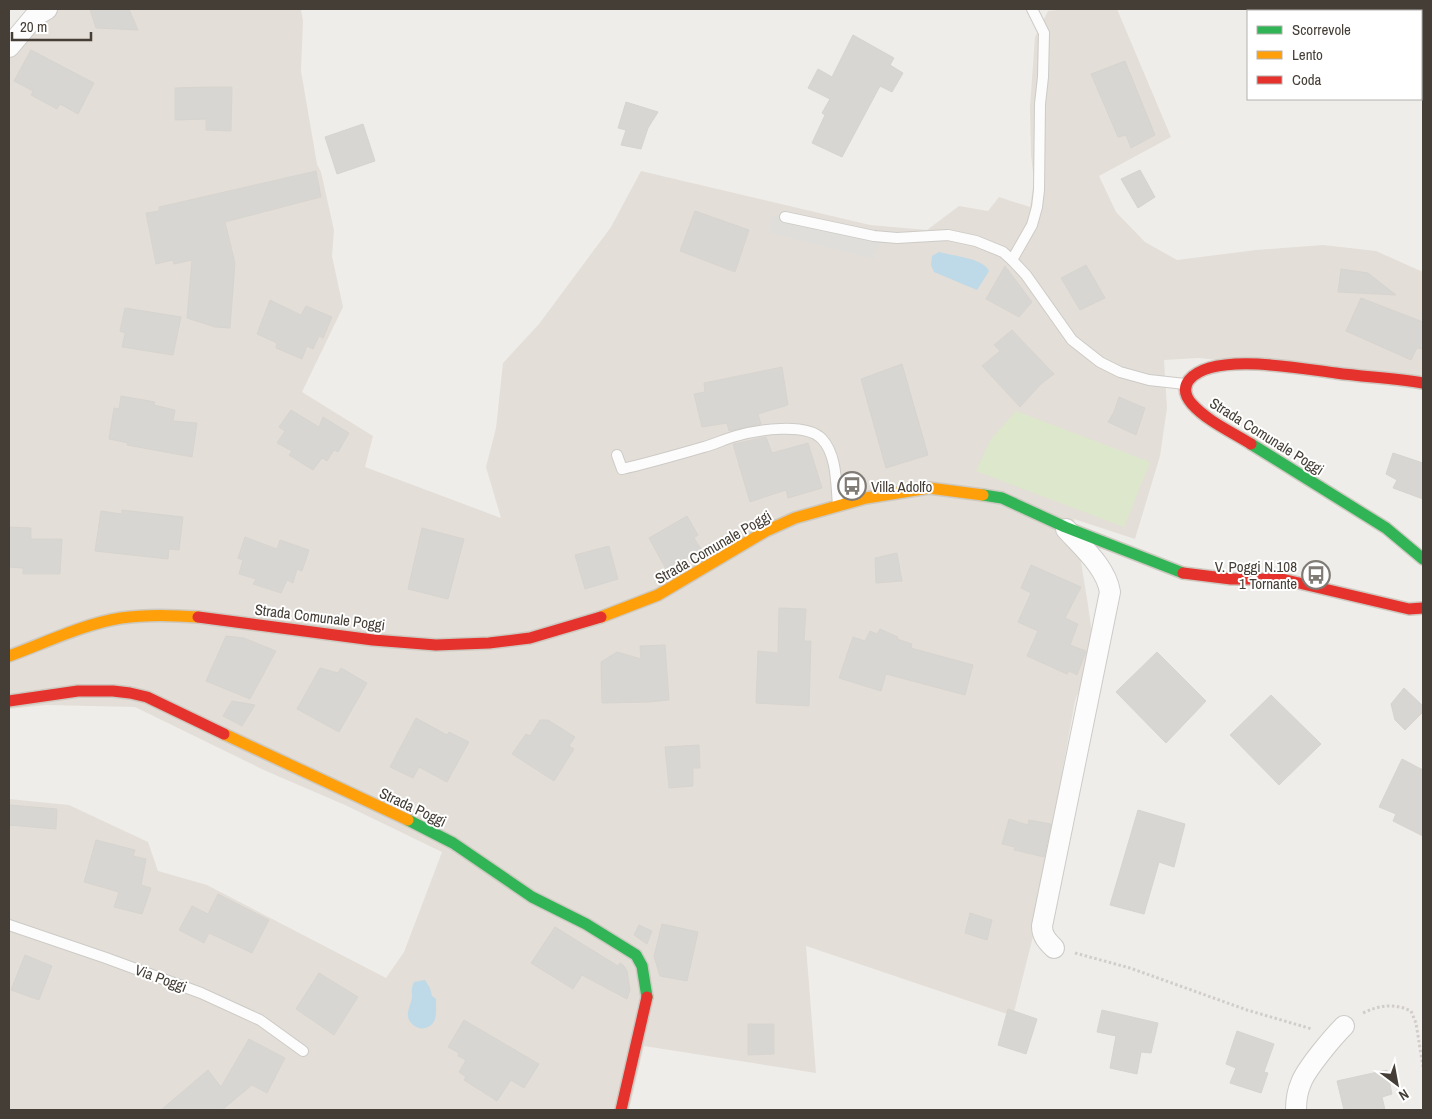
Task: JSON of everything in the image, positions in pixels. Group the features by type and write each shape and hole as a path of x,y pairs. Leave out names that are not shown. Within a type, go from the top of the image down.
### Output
{"main road":[{"path":"1186,384 1195,373 1213,367 1236,364 1287,366 1423,383"},
{"name":"Strada Comunale Poggi","path":"1186,384 1187,398 1193,406 1207,417 1386,528 1423,558"},
{"name":"Strada Comunale Poggi","path":"9,656 99,623 145,615 250,623 373,640 436,645 490,643 530,638 590,621 658,596 766,531 795,518 866,498 929,488 1002,498 1065,527 1178,572 1231,579 1282,579 1409,609 1423,608"},
{"name":"Strada Poggi","path":"9,701 97,690 130,691 147,697 283,764 432,830 532,897 586,924 636,955 642,966 647,995 620,1110"}],"street":[{"path":"9,47 35,16 47,9"},
{"path":"1054,948 1042,933 1042,926 1110,592 1109,584 1100,568 1065,527"},
{"path":"1296,1110 1301,1081 1339,1031"}],"lane":[{"path":"1012,260 1032,225 1039,190 1040,104 1043,78 1044,33 1032,9"},
{"path":"785,217 874,236 897,238 948,235 976,241 1003,252 1026,275 1072,340 1100,362 1120,372 1149,380 1186,384"},
{"path":"617,454 622,469 708,446 737,435 783,428 812,431 826,444 830,454 835,471 838,506"},
{"name":"Via Poggi","path":"9,925 201,993 260,1020 303,1051"}],"path":[{"path":"1054,948 1104,960 1247,1010 1339,1031 1360,1014 1384,1005 1402,1007 1411,1012 1416,1023 1423,1067"}],"shaded area":[{"path":"32,9 301,9 303,21 301,71 317,164 321,172 334,230 332,256 343,307 302,392 373,436 365,467 501,518 486,467 496,428 503,363 539,324 611,227 641,171 870,225 927,230 959,206 988,211 999,197 1030,207 1034,181 1031,155 1030,107 1035,37 1048,11 1117,9 1171,137 1099,176 1116,212 1145,242 1177,260 1256,250 1323,245 1376,251 1423,272 1423,384 1199,358 1164,360 1167,408 1160,456 1135,539 1074,519 1094,647 1075,701 1055,812 1045,889 1013,1016 806,946 816,1073 644,1046 629,1110 9,1110 9,799 69,805 148,842 158,871 207,885 386,978 404,952 442,852 345,805 266,771 135,707 46,705 9,709 9,34"},
{"path":"771,215 881,242 873,259 769,233"}],"green space":[{"path":"1016,411 1150,462 1124,527 976,471 991,439"}],"water":[{"path":"939,252 974,260 986,267 989,271 977,290 934,272 931,265 932,256"},
{"path":"425,980 432,996 436,999 436,1012 433,1023 430,1026 419,1028 412,1024 408,1015 414,982"}],"building":[{"path":"90,9 129,9 138,30 96,28"},
{"path":"853,35 894,58 890,65 903,73 892,92 880,86 842,157 812,143 825,115 822,113 830,99 808,88 818,69 832,77"},
{"path":"31,50 94,83 78,114 60,104 57,109 31,95 33,91 14,81"},
{"path":"1125,61 1155,135 1131,148 1126,135 1118,137 1091,74"},
{"path":"232,87 231,131 206,130 206,119 175,120 175,88"},
{"path":"626,102 658,112 648,128 641,149 621,145 626,130 618,128"},
{"path":"363,124 375,161 337,174 325,137"},
{"path":"1140,170 1155,197 1138,208 1121,179"},
{"path":"316,171 321,197 225,222 235,263 230,328 215,327 187,318 192,260 174,264 173,260 156,264 146,213 159,211 159,207"},
{"path":"695,211 749,230 735,272 680,251"},
{"path":"1086,265 1105,298 1080,310 1061,278"},
{"path":"1005,266 1032,302 1019,317 986,299"},
{"path":"1341,269 1368,273 1396,295 1338,292"},
{"path":"1361,298 1423,322 1423,349 1417,348 1411,360 1346,331"},
{"path":"270,300 301,315 306,306 332,317 323,338 319,336 313,349 307,346 302,359 276,348 277,343 257,334"},
{"path":"125,308 181,317 173,355 122,347 125,333 120,331"},
{"path":"1012,330 1054,374 1041,384 1020,407 982,366 1000,351 994,345"},
{"path":"902,364 928,455 886,468 861,379"},
{"path":"782,367 788,405 758,414 761,424 729,431 727,423 702,427 694,394 705,392 704,383"},
{"path":"121,396 155,402 154,405 175,410 173,421 197,423 192,457 127,445 128,443 109,439 114,408 119,409"},
{"path":"1119,397 1145,408 1136,435 1108,422"},
{"path":"291,410 319,427 323,417 349,433 338,452 334,450 327,461 322,458 313,470 289,455 292,451 277,443 285,431 279,427"},
{"path":"766,437 772,453 808,443 822,488 788,498 786,490 750,502 733,444"},
{"path":"1393,453 1423,463 1423,499 1393,488 1397,480 1386,474"},
{"path":"122,510 183,517 179,550 169,549 168,559 95,551 101,511 122,514"},
{"path":"687,516 698,535 694,538 701,549 666,569 649,538"},
{"path":"9,527 31,528 31,539 62,539 60,574 23,574 23,568 9,567"},
{"path":"422,528 464,539 448,599 408,589"},
{"path":"245,537 277,549 280,540 309,550 302,571 297,569 293,583 287,580 281,593 253,584 256,579 239,574 243,560 238,558"},
{"path":"609,546 618,579 585,589 575,555"},
{"path":"897,553 902,581 876,583 875,558"},
{"path":"1031,565 1081,587 1065,618 1078,624 1070,645 1086,651 1077,675 1069,671 1067,674 1027,656 1038,631 1018,622 1031,593 1021,588"},
{"path":"779,608 806,609 804,641 811,641 809,706 756,703 758,651 778,653"},
{"path":"880,629 898,637 897,639 912,644 911,648 973,665 965,695 886,674 881,691 839,678 853,637 865,641 870,631 877,634"},
{"path":"226,636 244,638 276,651 250,699 206,681"},
{"path":"665,645 669,700 602,703 601,662 617,652 641,659 640,646"},
{"path":"1157,652 1206,701 1166,743 1116,692"},
{"path":"320,668 338,673 341,668 367,683 339,732 297,709"},
{"path":"1404,688 1423,706 1423,712 1405,730 1395,720 1391,704"},
{"path":"1271,695 1321,744 1279,785 1230,735"},
{"path":"232,701 255,705 242,726 223,716"},
{"path":"416,718 447,735 449,732 469,742 447,782 419,767 413,778 390,767"},
{"path":"540,720 548,720 575,737 569,746 574,749 554,781 512,754 526,734 530,736"},
{"path":"699,745 700,768 693,768 693,786 669,788 665,747"},
{"path":"1402,759 1423,770 1423,836 1393,821 1396,814 1379,807"},
{"path":"9,805 57,809 56,829 9,825"},
{"path":"1138,810 1185,824 1174,867 1159,862 1144,914 1110,905"},
{"path":"1009,819 1028,825 1029,820 1051,824 1044,857 1014,850 1015,847 1002,844"},
{"path":"96,840 135,850 133,856 146,859 141,885 151,888 142,914 114,907 119,892 84,882"},
{"path":"218,894 269,920 252,953 209,933 204,943 179,930 192,906 208,914"},
{"path":"970,913 992,920 987,940 965,933"},
{"path":"662,924 698,932 687,981 660,976 654,956"},
{"path":"639,925 652,931 647,944 634,935"},
{"path":"555,927 618,966 620,963 624,966 627,971 630,990 627,999 582,975 573,989 531,963"},
{"path":"25,955 52,966 39,1000 11,990"},
{"path":"319,973 358,997 334,1035 296,1009"},
{"path":"1008,1009 1037,1019 1026,1054 998,1045"},
{"path":"1102,1010 1158,1023 1151,1053 1141,1052 1137,1074 1110,1068 1116,1036 1097,1032"},
{"path":"464,1020 539,1064 524,1088 511,1080 497,1101 464,1080 466,1077 459,1072 466,1060 458,1056 459,1053 448,1047"},
{"path":"748,1024 774,1024 774,1054 748,1055"},
{"path":"1237,1031 1274,1044 1264,1072 1268,1073 1261,1093 1230,1083 1236,1068 1226,1064"},
{"path":"249,1039 285,1058 267,1093 252,1085 222,1110 161,1110 208,1070 221,1087"},
{"path":"1387,1070 1392,1094 1382,1097 1385,1110 1344,1110 1337,1081"}],"traffic: fast":[{"path":"1251,444 1386,528 1423,559"},
{"path":"983,495 1002,498 1065,527 1183,573"},
{"path":"408,820 453,843 532,897 586,924 636,955 642,966 647,997"}],"traffic: slow":[{"path":"601,617 658,595 766,531 795,518 866,498 929,488 983,495"},
{"path":"9,656 78,629 121,618 150,615 198,617"},
{"path":"224,734 408,820"}],"traffic: jam":[{"path":"1251,444 1212,421 1192,404 1186,392 1189,380 1201,371 1217,366 1259,364 1423,383"},
{"path":"1183,573 1231,579 1282,579 1409,609 1423,608"},
{"path":"198,617 373,640 436,645 489,643 530,638 601,617"},
{"path":"9,701 78,691 130,693 147,697 224,734"},
{"path":"621,1110 647,997"}],"place":[{"name":"Villa Adolfo","path":"852,486"},
{"name":"V. Poggi N.108 1 Tornante","path":"1316,575"}]}
